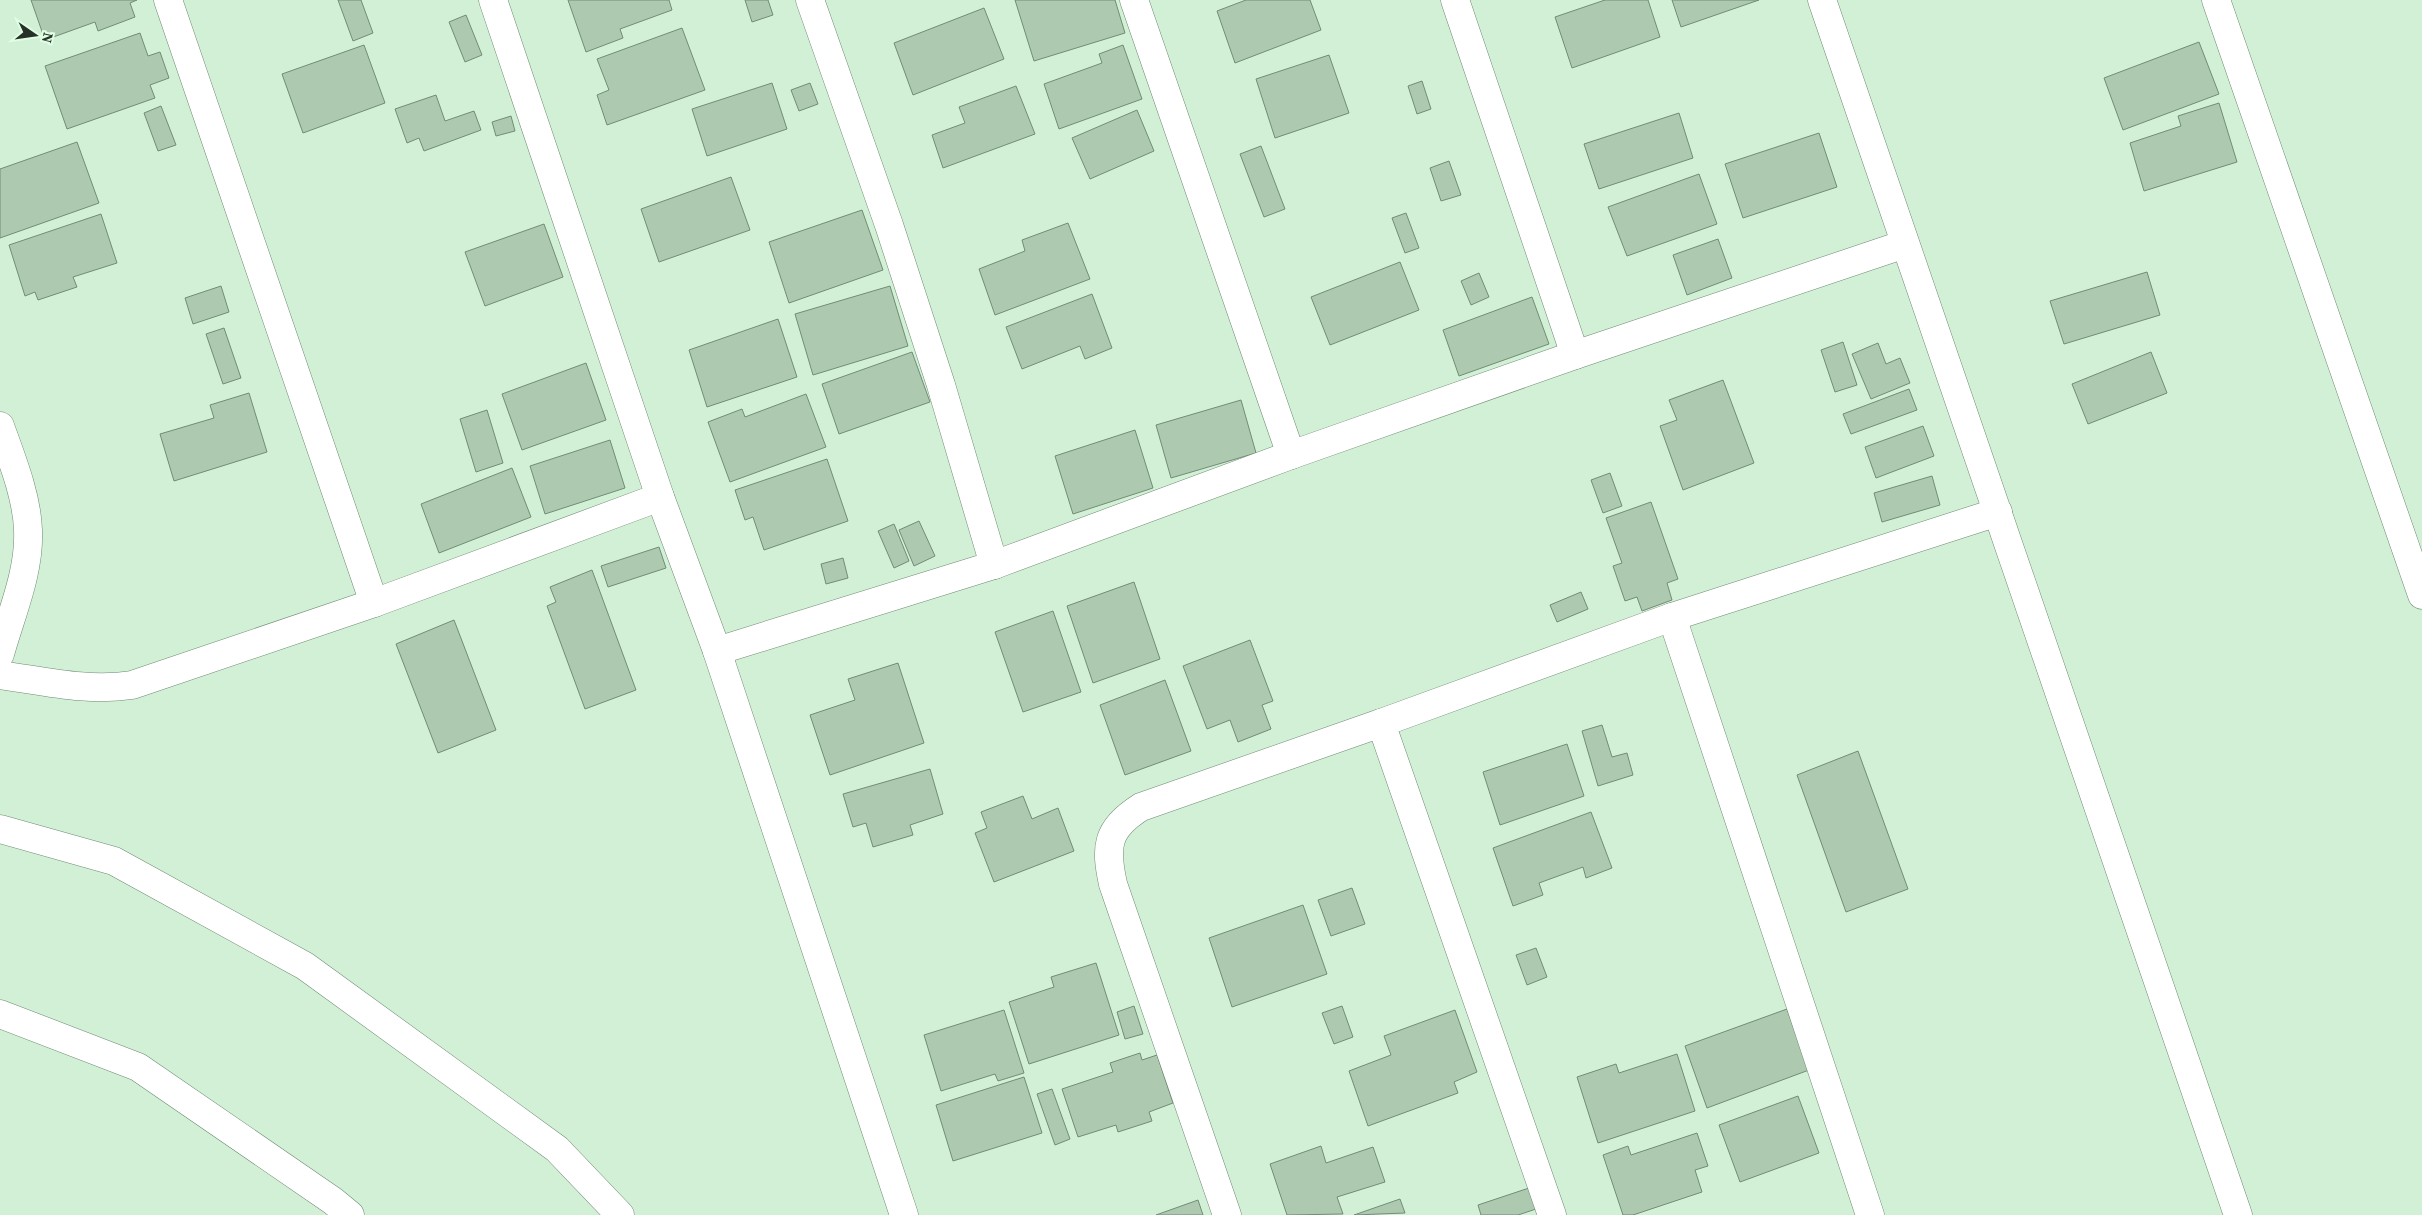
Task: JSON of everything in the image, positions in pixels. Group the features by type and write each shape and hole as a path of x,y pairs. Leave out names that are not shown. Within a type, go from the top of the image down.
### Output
{"street":[{"path":"168,0 374,603"},
{"path":"493,0 660,497 717,651 904,1215"},
{"path":"810,0 889,224 938,375 994,565"},
{"path":"1134,0 1291,455"},
{"path":"1455,0 1575,355"},
{"path":"1822,0 2238,1215"},
{"path":"2216,0 2422,595"},
{"path":"717,651 994,565 1291,455 1575,355 1905,244"},
{"path":"0,426 18,476 28,529 27,560 0,654"},
{"path":"0,674 84,688 112,688 132,685 374,603 660,497"},
{"path":"1227,1215 1114,884 1108,848 1114,832 1124,818 1141,807 1381,723 1672,617 1998,512"},
{"path":"1672,617 1870,1215"},
{"path":"1381,723 1552,1215"},
{"path":"0,829 114,861 305,966 557,1149 620,1215"},
{"path":"0,1014 138,1066 333,1201 350,1215"}],"building":[{"path":"31,0 137,0 130,3 135,17 98,31 95,22 45,40"},
{"path":"338,0 361,0 373,33 353,41"},
{"path":"568,0 669,0 672,10 620,29 623,38 586,52"},
{"path":"745,0 768,0 773,15 752,22"},
{"path":"1015,0 1115,0 1125,33 1034,61"},
{"path":"1246,0 1310,0 1321,30 1235,63 1217,11"},
{"path":"1605,0 1648,0 1660,37 1572,68 1555,17"},
{"path":"1672,0 1759,0 1681,27"},
{"path":"984,8 1004,59 913,95 894,43"},
{"path":"466,15 482,55 465,62 449,22"},
{"path":"682,28 705,90 607,125 597,95 609,90 597,59"},
{"path":"140,33 148,56 160,52 169,78 150,85 155,98 67,129 45,66"},
{"path":"2199,42 2219,94 2123,130 2104,78"},
{"path":"364,45 385,103 303,133 282,74"},
{"path":"1123,45 1142,99 1059,129 1044,84 1102,63 1099,54"},
{"path":"1329,55 1349,113 1275,138 1256,79"},
{"path":"1422,81 1431,109 1417,114 1408,86"},
{"path":"772,83 787,129 707,156 692,109"},
{"path":"810,83 818,104 799,111 791,90"},
{"path":"1016,86 1035,134 943,168 932,135 965,123 959,107"},
{"path":"436,95 445,121 474,111 481,130 424,151 419,138 407,143 395,109"},
{"path":"2219,103 2237,162 2144,191 2130,143 2181,126 2178,116"},
{"path":"161,106 176,145 158,151 144,113"},
{"path":"1137,110 1154,151 1090,179 1072,138"},
{"path":"1679,113 1693,158 1599,189 1584,144"},
{"path":"511,116 515,131 496,136 492,122"},
{"path":"1819,133 1837,187 1743,218 1725,164"},
{"path":"77,142 99,203 0,238 0,169"},
{"path":"1261,146 1285,209 1264,217 1240,154"},
{"path":"1449,161 1461,195 1441,201 1430,168"},
{"path":"1699,174 1717,224 1627,256 1608,207"},
{"path":"731,177 750,230 659,262 641,209"},
{"path":"862,210 883,270 789,303 769,242"},
{"path":"1406,213 1419,248 1405,253 1392,218"},
{"path":"101,214 117,263 73,277 77,287 38,300 35,292 25,296 9,245"},
{"path":"1068,223 1090,279 995,315 979,269 1025,251 1022,240"},
{"path":"544,224 563,277 485,306 465,252"},
{"path":"1718,239 1732,278 1687,295 1673,255"},
{"path":"1400,262 1419,310 1330,345 1311,297"},
{"path":"2147,272 2160,315 2064,344 2050,301"},
{"path":"1479,273 1489,297 1471,305 1461,281"},
{"path":"221,286 229,312 193,324 185,298"},
{"path":"890,286 908,346 813,375 795,314"},
{"path":"1092,294 1112,348 1085,359 1080,346 1022,369 1006,327"},
{"path":"1532,297 1549,344 1459,376 1443,330"},
{"path":"778,319 797,377 707,407 689,350"},
{"path":"224,328 241,378 223,384 206,334"},
{"path":"1843,342 1857,385 1835,392 1821,350"},
{"path":"1878,343 1886,364 1900,358 1910,383 1871,399 1852,354"},
{"path":"912,352 930,402 839,434 822,384"},
{"path":"2151,352 2167,393 2088,424 2072,384"},
{"path":"586,363 606,420 522,450 502,394"},
{"path":"1723,380 1754,463 1683,490 1660,426 1677,420 1669,400"},
{"path":"1909,389 1917,410 1851,434 1843,414"},
{"path":"249,393 267,452 174,481 160,434 214,418 210,405"},
{"path":"806,394 826,447 730,482 708,422 742,409 745,417"},
{"path":"1241,400 1256,453 1171,478 1156,425"},
{"path":"487,410 503,463 476,472 460,419"},
{"path":"1923,426 1934,456 1876,478 1865,447"},
{"path":"1135,430 1153,488 1073,514 1055,456"},
{"path":"610,440 625,488 545,514 530,466"},
{"path":"827,459 848,521 764,550 753,517 745,520 735,490"},
{"path":"512,468 531,517 439,553 421,504"},
{"path":"1610,473 1622,506 1603,513 1591,480"},
{"path":"1932,476 1940,505 1882,522 1874,493"},
{"path":"1651,502 1678,579 1667,583 1672,600 1642,611 1637,597 1625,601 1613,566 1622,563 1606,518"},
{"path":"919,521 935,556 914,566 899,530"},
{"path":"894,524 909,561 894,568 878,531"},
{"path":"659,547 666,568 608,587 601,566"},
{"path":"843,558 848,578 826,584 821,564"},
{"path":"592,570 636,690 585,709 547,606 556,602 550,587"},
{"path":"1134,582 1160,659 1093,683 1067,606"},
{"path":"1581,592 1588,609 1557,622 1550,605"},
{"path":"1053,611 1081,692 1023,712 995,632"},
{"path":"454,620 496,730 438,753 396,644"},
{"path":"1250,640 1273,701 1262,705 1271,729 1238,742 1230,720 1207,729 1183,666"},
{"path":"898,663 924,743 830,775 810,715 855,700 848,679"},
{"path":"1165,680 1191,751 1125,775 1100,705"},
{"path":"1602,725 1612,757 1627,753 1633,775 1598,786 1582,731"},
{"path":"1567,744 1584,796 1500,825 1483,772"},
{"path":"1858,751 1908,889 1846,912 1797,775"},
{"path":"930,769 943,814 910,825 913,835 873,847 866,823 853,827 843,794"},
{"path":"1023,796 1032,819 1058,808 1074,851 994,882 975,833 987,828 981,812"},
{"path":"1591,812 1612,868 1586,878 1583,867 1539,883 1543,895 1513,906 1493,848"},
{"path":"1352,888 1365,924 1331,936 1318,900"},
{"path":"1303,905 1327,974 1232,1007 1209,938"},
{"path":"1536,948 1547,977 1527,985 1516,955"},
{"path":"1096,963 1119,1035 1029,1064 1009,1002 1054,987 1051,977"},
{"path":"1134,1006 1143,1034 1125,1039 1117,1012"},
{"path":"1342,1006 1353,1037 1334,1044 1322,1013"},
{"path":"1787,1009 1809,1070 1707,1108 1685,1046"},
{"path":"1004,1010 1024,1073 998,1081 995,1074 941,1091 924,1035"},
{"path":"1455,1010 1477,1072 1454,1082 1458,1093 1368,1126 1349,1071 1391,1055 1384,1036"},
{"path":"1140,1053 1142,1060 1157,1055 1173,1103 1149,1112 1152,1121 1118,1132 1116,1125 1078,1137 1062,1089 1113,1072 1110,1063"},
{"path":"1677,1054 1695,1111 1598,1143 1577,1077 1616,1064 1619,1073"},
{"path":"1024,1077 1042,1133 953,1161 936,1105"},
{"path":"1052,1089 1070,1139 1055,1145 1037,1094"},
{"path":"1798,1096 1819,1153 1740,1182 1719,1125"},
{"path":"1697,1133 1708,1166 1695,1170 1702,1192 1633,1215 1623,1215 1603,1155 1628,1146 1631,1155"},
{"path":"1321,1146 1326,1163 1373,1147 1385,1182 1337,1197 1343,1214 1287,1215 1270,1164"},
{"path":"1529,1188 1536,1209 1518,1215 1481,1215 1478,1205"},
{"path":"1400,1199 1405,1213 1354,1215"},
{"path":"1198,1200 1203,1215 1156,1215"}]}
